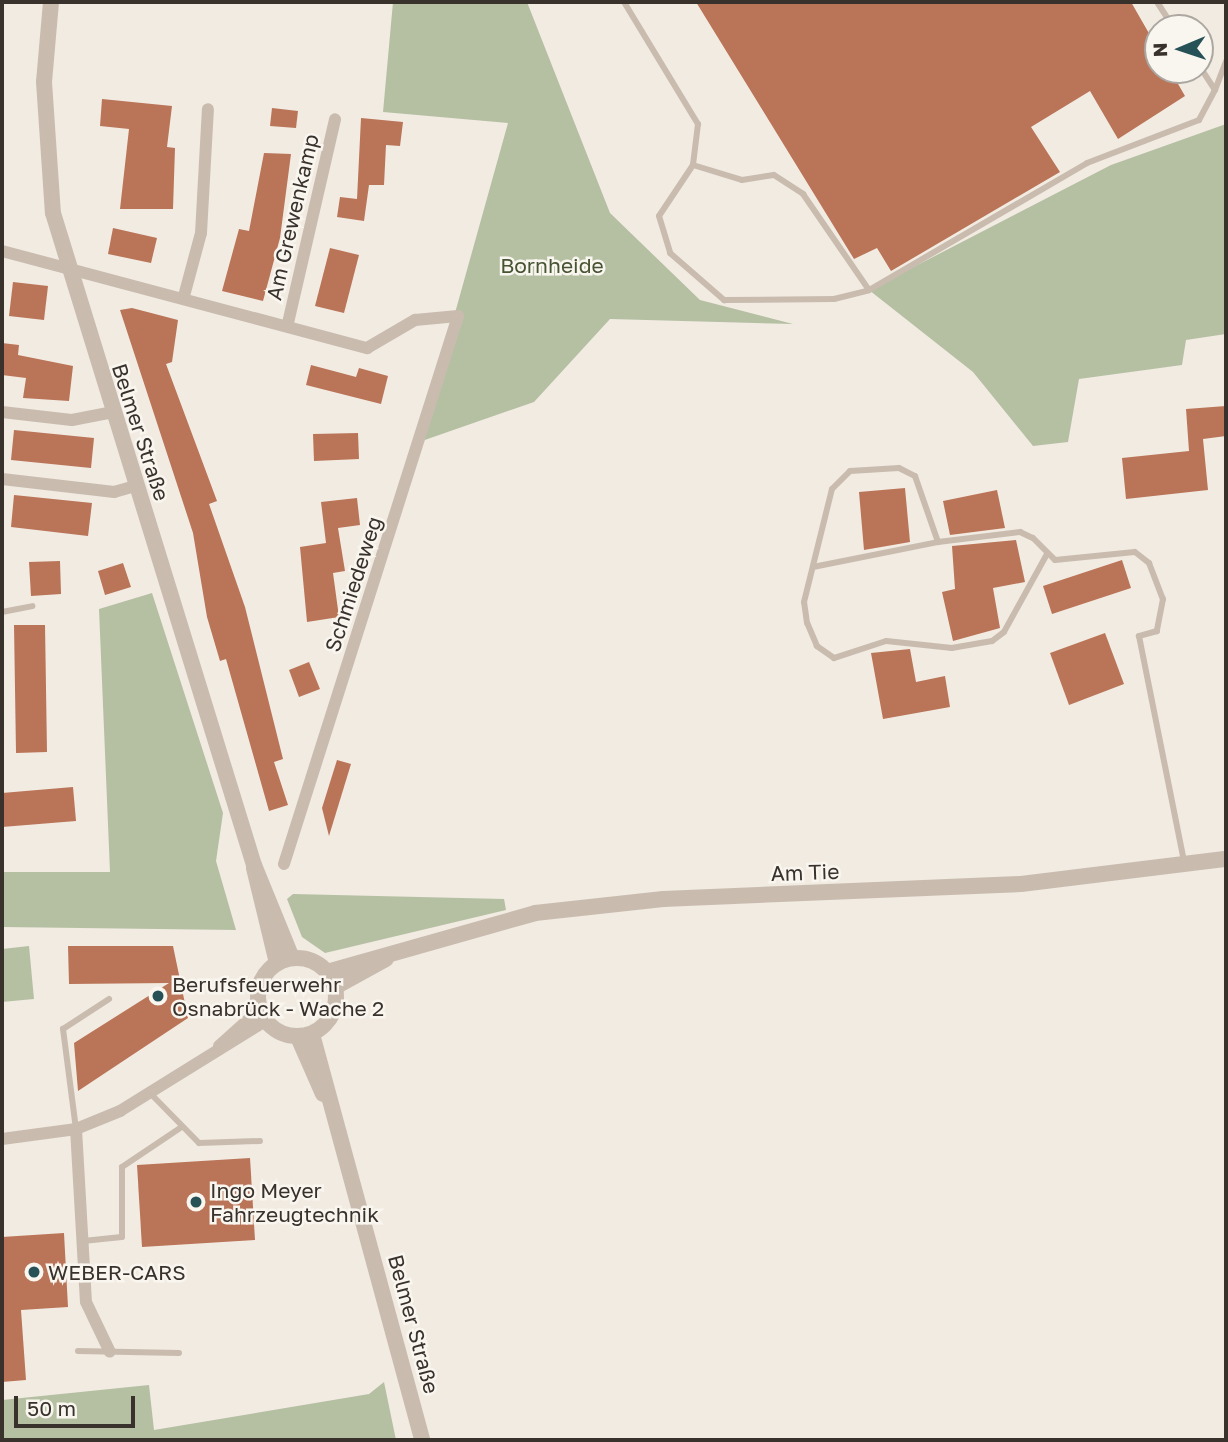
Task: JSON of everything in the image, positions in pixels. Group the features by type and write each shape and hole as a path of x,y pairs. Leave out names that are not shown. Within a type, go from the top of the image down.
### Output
{"street":[{"name":"Belmer Straße","path":"51,2 45,161 67,267 254,865 255,889 285,961"},
{"path":"184,296 201,233 208,109"},
{"name":"Am Grewenkamp","path":"288,323 335,119"},
{"name":"Am Grewenkamp","path":"2,251 288,323 367,348 415,320 458,316"},
{"name":"Schmiedeweg","path":"284,864 458,316"},
{"path":"2,412 72,420 113,412"},
{"path":"2,480 114,492 135,486"},
{"name":"Am Tie","path":"327,972 535,913 663,899 1021,884 1226,859"},
{"name":"Am Tie","path":"334,987 390,956"},
{"path":"285,961 327,972 334,987 330,1019 305,1035 262,1016 260,983 285,961"},
{"path":"2,1139 76,1129 149,1091 262,1016"},
{"name":"Belmer Straße","path":"305,1035 326,1099 422,1440"},
{"path":"76,1129 86,1302 110,1352"}],"lane":[{"path":"624,2 698,124 693,165 659,216 670,253 724,300 834,299 869,290 1087,163 1199,120 1226,61"},
{"path":"1211,84 1215,90"},
{"path":"693,165 742,180 774,175 803,194 869,290"},
{"path":"938,542 915,476 899,468 862,468 838,477 813,567 807,623 817,646 834,658 886,641 952,648 992,641 1004,632 1047,554"},
{"path":"813,567 938,542 1020,532 1047,554 1069,561 1135,552 1156,576 1162,621 1157,631 1139,636 1185,863"},
{"path":"2,612 32,606"},
{"path":"76,1129 63,1028 110,999"},
{"path":"149,1091 180,1128 200,1143 260,1141"},
{"path":"83,1241 121,1237 122,1167 180,1128"},
{"path":"78,1351 179,1353"}],"green space":[{"name":"Bornheide","path":"393,2 527,2 610,213 700,300 793,324 610,319 534,402 419,442 508,123 383,112"},
{"path":"1226,124 1226,334 1186,340 1182,365 1079,379 1068,442 1033,446 973,372 869,290 1111,165"},
{"path":"152,593 223,813 216,861 236,930 2,927 2,872 110,872 99,609"},
{"path":"293,894 504,899 506,910 325,953 302,937 287,899"},
{"path":"29,946 34,999 2,1002 2,949"},
{"path":"384,1382 396,1440 2,1440 2,1400 149,1385 154,1430 369,1394"}],"building":[{"path":"696,2 1131,2 1144,25 1144,84 1178,84 1185,96 1118,139 1090,91 1031,127 1060,172 891,271 877,248 854,259"},
{"path":"102,99 172,106 167,147 175,148 173,209 120,209 129,129 100,126"},
{"path":"272,108 298,111 296,128 270,126"},
{"path":"361,118 403,122 400,146 386,145 384,185 369,185 364,221 337,217 340,197 357,199"},
{"path":"264,153 291,154 280,238 263,301 222,291 239,229 249,231"},
{"path":"113,228 157,238 151,263 108,254"},
{"path":"330,248 359,255 344,313 315,306"},
{"path":"13,282 48,286 44,320 9,316"},
{"path":"132,308 178,320 172,362 166,364 217,501 209,504 245,607 283,759 274,762 288,805 269,811 226,659 220,661 207,617 193,533 120,310"},
{"path":"2,343 19,345 18,355 73,366 69,401 23,398 26,378 2,375"},
{"path":"311,365 356,377 359,368 388,376 381,404 306,385"},
{"path":"1226,406 1226,436 1203,439 1208,490 1126,499 1122,458 1189,451 1186,409"},
{"path":"14,430 94,438 91,468 11,460"},
{"path":"358,433 359,459 314,461 313,434"},
{"path":"905,488 910,542 864,550 859,492"},
{"path":"997,490 1005,528 950,535 943,501"},
{"path":"14,495 92,503 88,536 11,527"},
{"path":"357,498 360,525 338,528 345,571 333,573 339,617 307,622 300,547 326,543 321,502"},
{"path":"1016,540 1025,582 993,588 1000,628 953,641 942,592 955,589 952,546"},
{"path":"1122,560 1131,588 1052,614 1043,586"},
{"path":"60,561 61,594 31,596 29,562"},
{"path":"123,563 131,587 105,595 98,571"},
{"path":"14,625 45,625 47,752 16,753"},
{"path":"1105,633 1124,684 1069,705 1050,653"},
{"path":"910,649 916,682 945,676 950,707 883,719 871,653"},
{"path":"309,662 320,689 299,697 289,670"},
{"path":"337,760 351,764 329,836 322,808"},
{"path":"73,787 76,821 2,827 2,793"},
{"path":"68,946 173,946 188,1018 78,1091 74,1043 169,983 69,984"},
{"name":"Ingo Meyer Fahrzeugtechnik","path":"250,1158 255,1240 142,1247 137,1165"},
{"name":"WEBER-CARS","path":"64,1233 68,1307 21,1310 26,1380 2,1382 2,1237"}],"place":[{"name":"Berufsfeuerwehr Osnabrück - Wache 2","path":"158,996"},
{"name":"Ingo Meyer Fahrzeugtechnik","path":"196,1202"},
{"name":"WEBER-CARS","path":"34,1272"}]}
